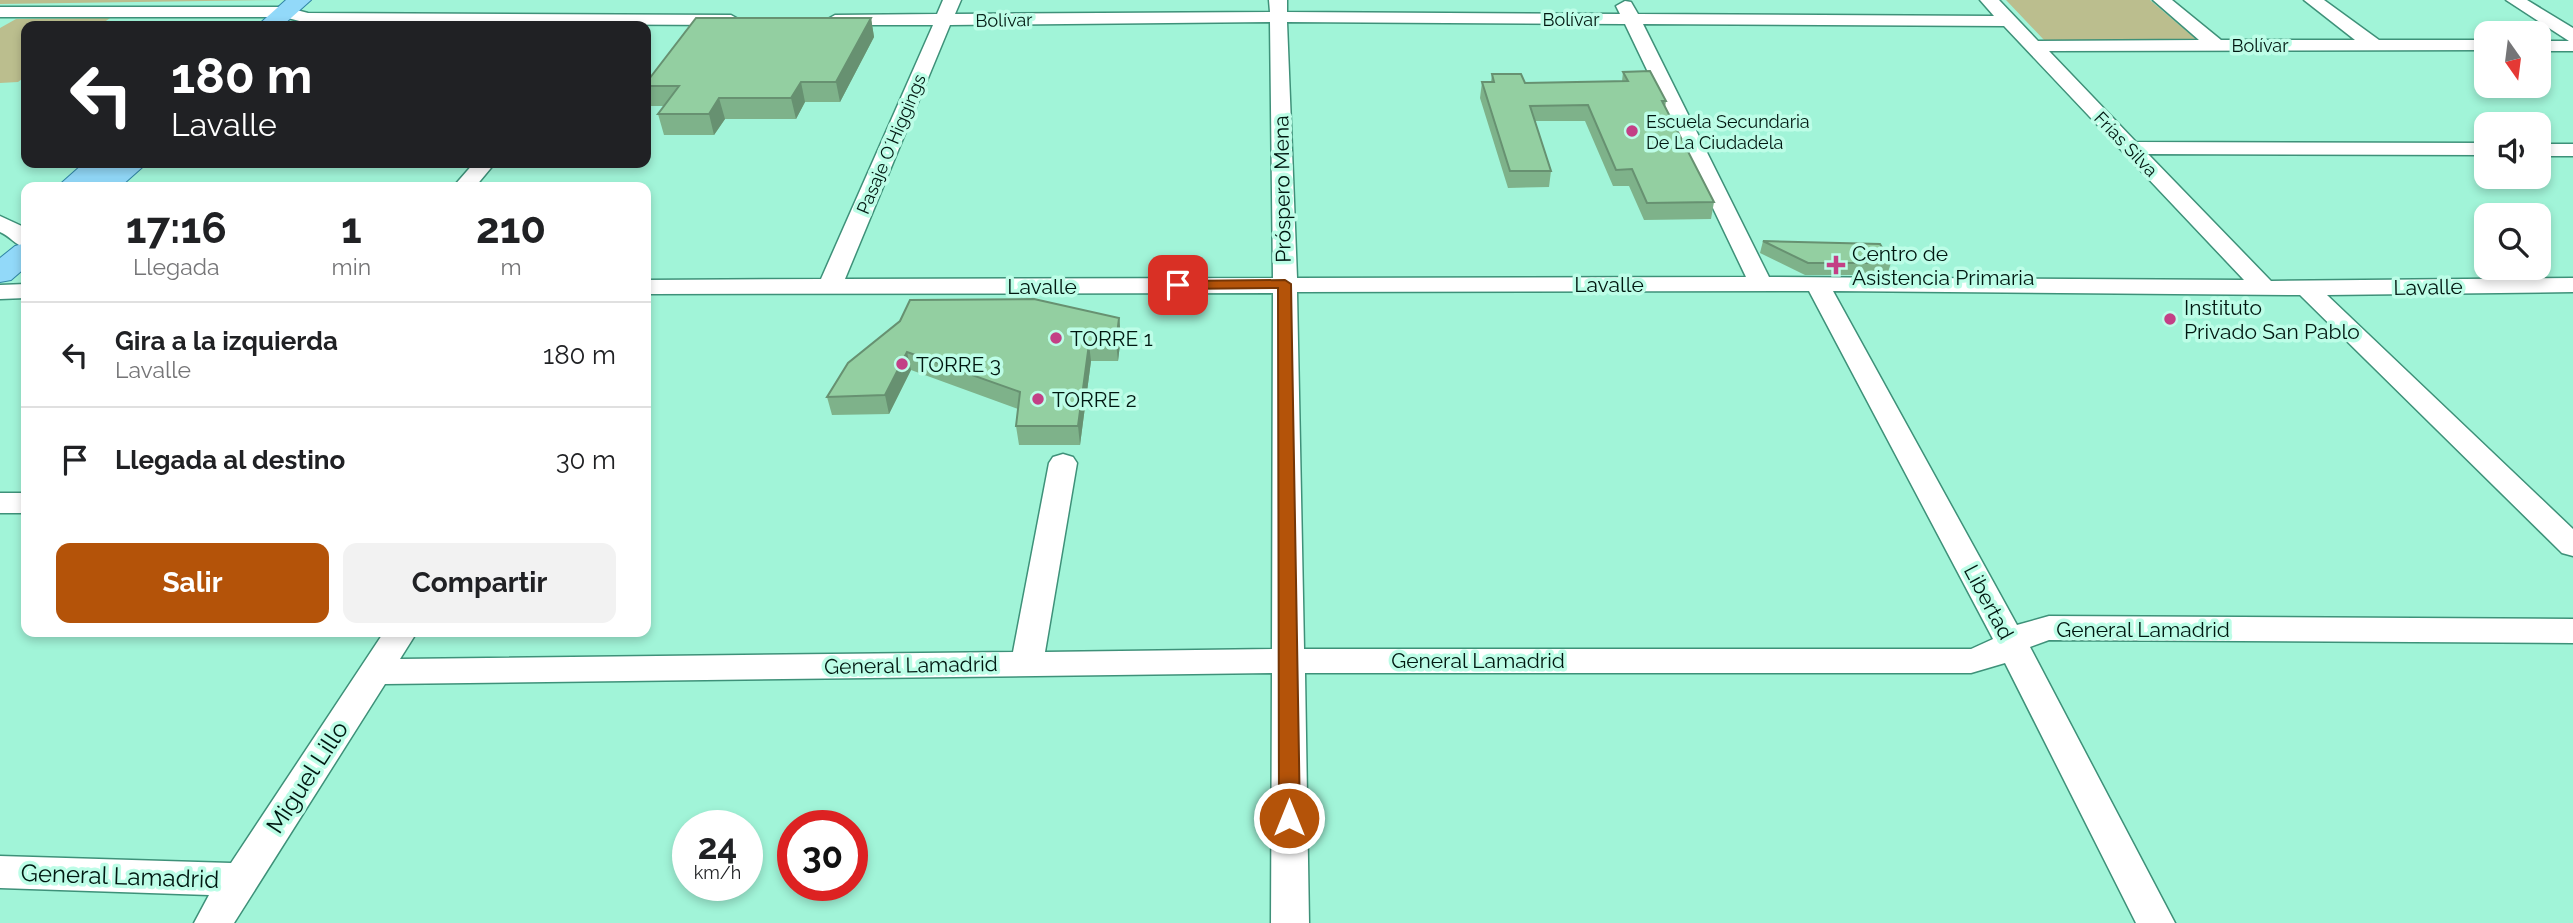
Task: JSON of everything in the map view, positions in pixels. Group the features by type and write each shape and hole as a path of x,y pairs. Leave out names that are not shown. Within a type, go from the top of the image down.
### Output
{"main road":[{"path":"291,17 329,0"},
{"path":"77,182 95,168"},
{"path":"109,182 127,168"},
{"path":"0,273 16,236"}],"street":[{"path":"605,21 622,0"},
{"name":"Pasaje O´Higgings","path":"830,287 952,0"},
{"path":"1622,0 1761,284"},
{"name":"Frías Silva","path":"1989,0 2264,287"},
{"path":"2162,0 2216,45"},
{"path":"2313,0 2374,45"},
{"path":"2515,0 2573,36"},
{"name":"Bolívar","path":"822,20 943,20 1278,9 1632,20 2009,21"},
{"name":"Próspero Mena","path":"1278,9 1285,284 1290,923"},
{"path":"0,12 499,21"},
{"path":"651,22 754,20"},
{"name":"Bolívar","path":"2033,46 2474,46"},
{"path":"2552,46 2573,46"},
{"path":"2130,148 2474,149"},
{"path":"2551,149 2573,150"},
{"path":"468,182 481,168"},
{"name":"Lavalle","path":"651,287 1816,284 2306,288 2573,285"},
{"name":"Libertad","path":"1816,284 2011,643 2156,923"},
{"path":"2306,288 2573,546"},
{"path":"0,292 21,291"},
{"path":"1027,664 1063,463"},
{"path":"0,503 21,503"},
{"name":"General Lamadrid","path":"376,672 1289,661 1971,661 1992,656 2026,634 2049,628 2573,631"},
{"name":"Miguel Lillo","path":"213,923 398,637"},
{"name":"General Lamadrid","path":"0,872 240,880"}],"green space":[{"path":"0,0 280,0 0,4"},
{"path":"2006,0 2150,0 2197,40 2044,40"},
{"path":"110,18 106,21 21,21 21,80 0,83 0,28 16,19"}],"building":[{"path":"696,18 871,18 836,82 801,82 791,98 719,98 709,114 658,114 679,86 651,86 651,76"},
{"path":"1650,71 1666,101 1662,101 1714,202 1647,203 1632,169 1616,170 1588,105 1530,106 1551,171 1510,171 1482,82 1494,82 1492,74 1521,74 1525,83 1628,81 1623,72"},
{"path":"1763,241 1880,244 1891,263 1808,263"},
{"path":"1034,299 1119,318 1116,343 1089,344 1078,426 1016,426 1020,392 907,352 885,395 827,397 848,363 900,321 910,300"}],"place":[{"name":"Escuela Secundaria De La Ciudadela","path":"1632,131"},
{"name":"Centro de Asistencia Primaria","path":"1836,265"},
{"name":"Instituto Privado San Pablo","path":"2170,319"},
{"name":"TORRE 1","path":"1056,338"},
{"name":"TORRE 3","path":"902,364"},
{"name":"TORRE 2","path":"1038,399"}],"route":[{"path":"1178,285 1285,284 1289,818"}]}
